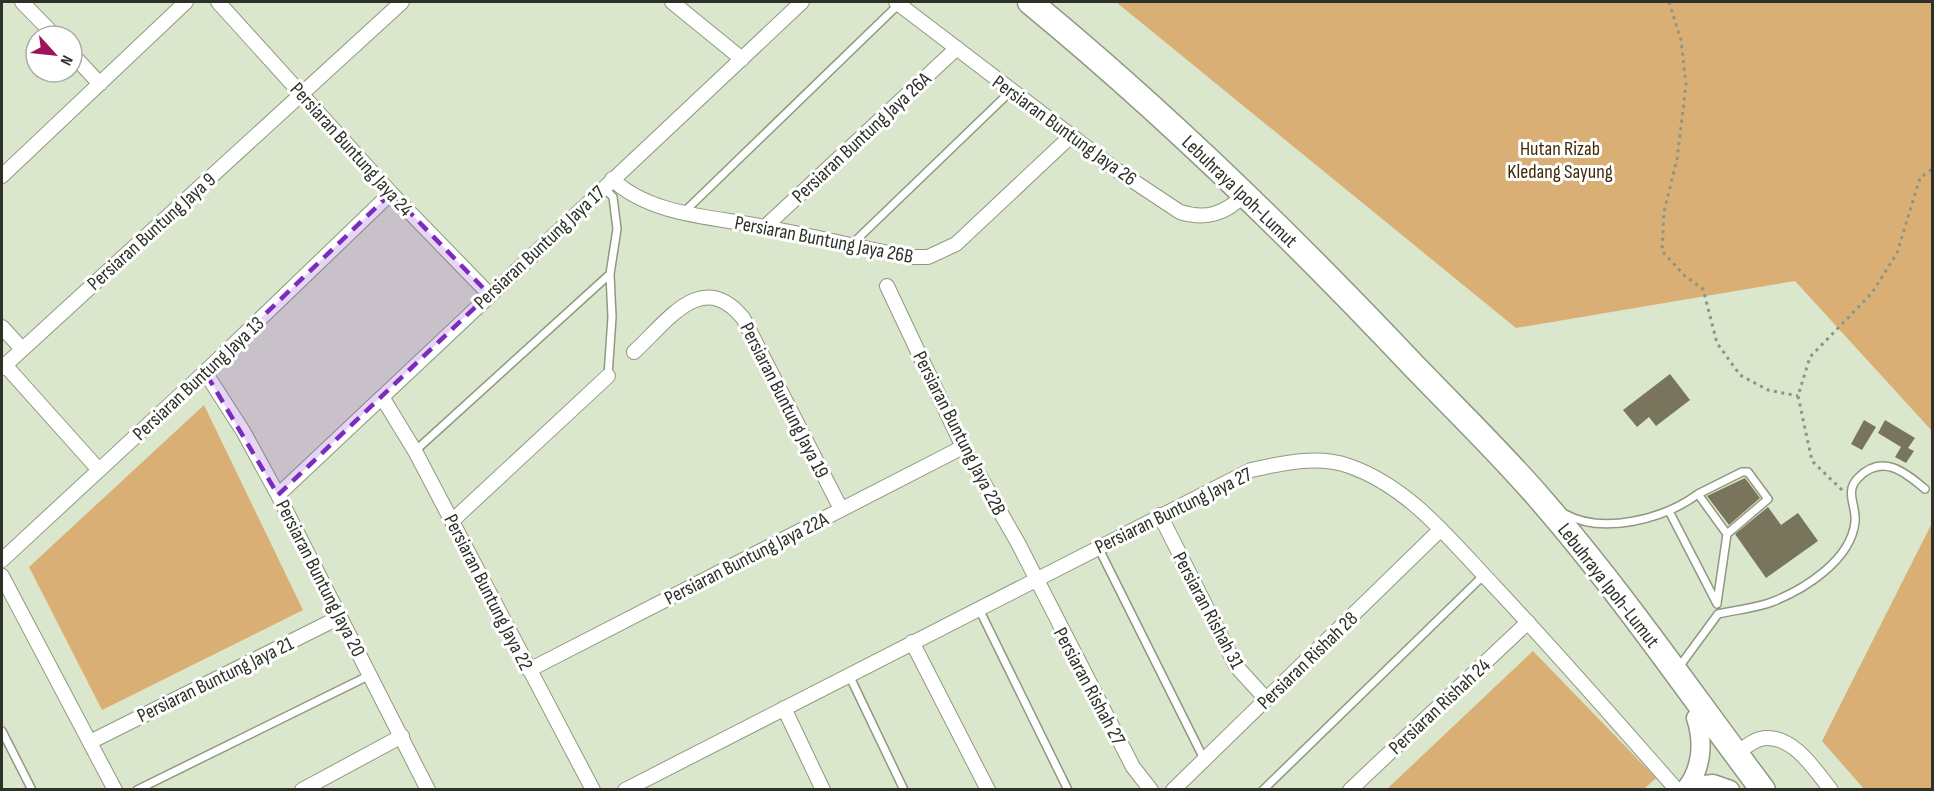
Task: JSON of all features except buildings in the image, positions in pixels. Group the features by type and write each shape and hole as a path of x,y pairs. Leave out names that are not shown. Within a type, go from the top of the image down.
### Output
{"highway":[{"name":"Lebuhraya Ipoh-Lumut","path":"1030,2 1172,125 1352,300 1542,500 1676,671 1762,789"},
{"name":"Lebuhraya Ipoh-Lumut","path":"1440,393 1586,573 1748,789"}],"street":[{"path":"22,2 43,24"},
{"path":"2,176 186,2"},
{"name":"Persiaran Buntung Jaya 24","path":"218,2 391,193 489,294"},
{"name":"Persiaran Buntung Jaya 9","path":"3,367 402,2"},
{"path":"672,2 742,59"},
{"name":"Persiaran Buntung Jaya 17","path":"278,495 489,294 802,2"},
{"name":"Persiaran Buntung Jaya 26","path":"898,3 1115,169 1180,212 1191,215 1225,212 1244,195"},
{"name":"Persiaran Buntung Jaya 26A","path":"765,227 957,48"},
{"path":"84,67 100,84"},
{"name":"Persiaran Buntung Jaya 26B","path":"608,183 683,213 765,227 909,257 928,257 941,253 956,244 1071,136"},
{"name":"Persiaran Buntung Jaya 13","path":"2,560 205,372 391,193"},
{"name":"Persiaran Buntung Jaya 22B","path":"887,286 963,447 1018,543 1034,579"},
{"name":"Persiaran Buntung Jaya 19","path":"634,352 686,304 700,296 717,296 731,303 743,318 841,509"},
{"path":"2,327 22,349"},
{"path":"3,367 99,470"},
{"name":"Persiaran Buntung Jaya 20","path":"205,372 243,431 278,495 428,789"},
{"path":"452,521 608,376"},
{"name":"Persiaran Buntung Jaya 22","path":"382,397 415,451 593,789"},
{"name":"Persiaran Buntung Jaya 22A","path":"529,670 963,447"},
{"name":"Persiaran Buntung Jaya 27","path":"625,789 1251,470 1286,463 1322,461 1348,465 1372,476 1417,506 1683,789"},
{"name":"Persiaran Rishah 31","path":"1160,515 1236,666 1266,699"},
{"name":"Persiaran Rishah 28","path":"1173,789 1440,530"},
{"path":"2,576 115,789"},
{"name":"Persiaran Rishah 27","path":"1034,579 1132,767 1151,789"},
{"name":"Persiaran Buntung Jaya 21","path":"90,741 340,617"},
{"name":"Persiaran Rishah 24","path":"1350,789 1528,622"},
{"path":"912,642 988,789"},
{"path":"784,708 823,789"},
{"path":"1683,789 1702,745 1696,718"},
{"path":"302,789 402,736"},
{"path":"1736,754 1754,742 1765,738 1777,740 1800,754 1831,789"},
{"path":"1683,789 1713,784 1730,789"}],"lane":[{"path":"683,213 898,3"},
{"path":"850,246 1011,91"},
{"path":"608,183 616,209 617,229 610,274 612,317 608,376"},
{"path":"415,451 610,274"},
{"path":"1676,671 1718,614 1771,602 1810,582 1845,547 1856,520 1851,497 1852,486 1859,477 1889,465 1902,470 1925,489"},
{"path":"1542,500 1572,517 1599,524 1618,523 1669,511 1742,472 1748,472 1768,499 1727,534 1717,603 1718,614"},
{"path":"1698,494 1727,534"},
{"path":"1669,511 1717,603"},
{"path":"1098,547 1204,759"},
{"path":"1263,789 1484,575"},
{"path":"979,608 1068,789"},
{"path":"137,789 370,675"},
{"path":"849,675 904,789"},
{"path":"2,731 32,789"}],"path":[{"path":"1669,2 1681,40 1686,85 1677,159 1664,212 1662,251 1685,276 1703,289 1717,343 1740,375 1768,390 1798,396"},
{"path":"1851,497 1831,482 1812,461 1798,396 1810,357 1872,293 1897,253 1920,178 1932,169"}],"highlighted area":[{"path":"391,193 489,294 278,495 205,372"}],"green space":[{"name":"Hutan Rizab Kledang Sayung","path":"1116,2 1932,2 1932,431 1795,281 1516,328"},
{"path":"204,405 303,610 102,710 29,567"},
{"path":"1932,523 1932,789 1864,789 1822,741"},
{"path":"1533,651 1656,778 1644,789 1387,789"}]}
